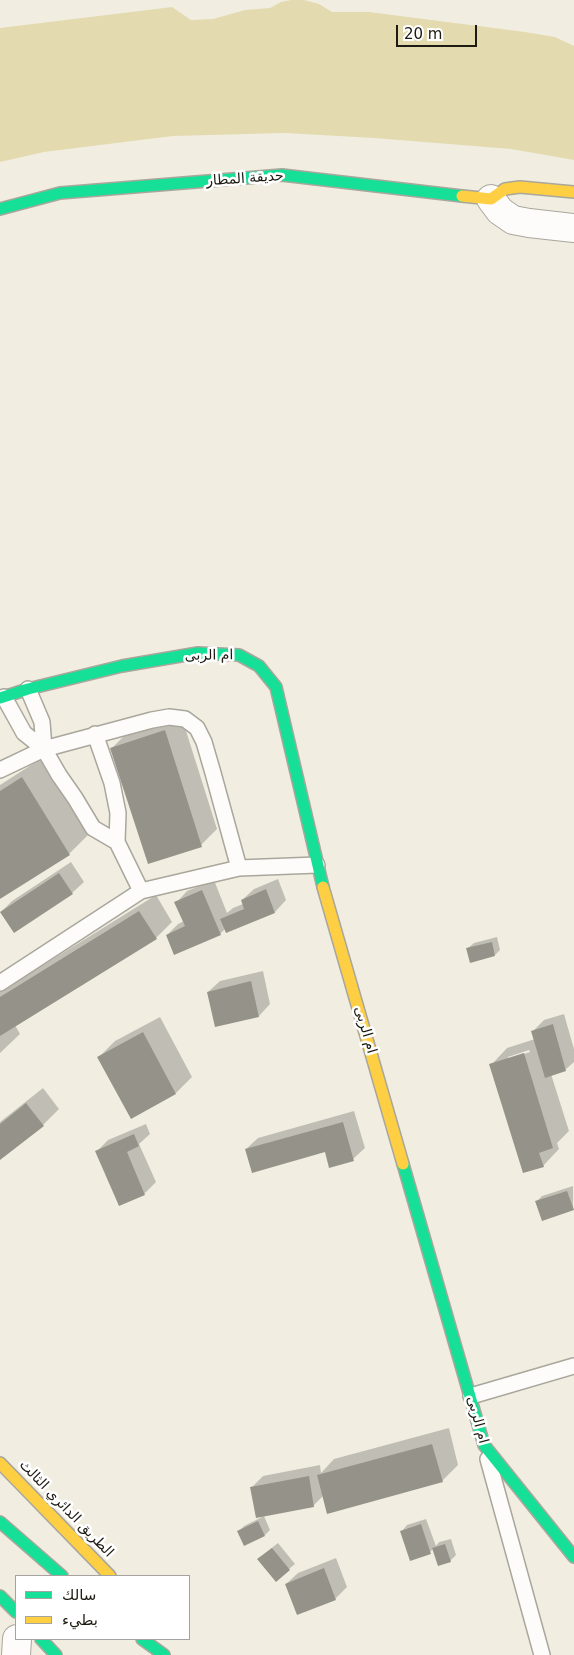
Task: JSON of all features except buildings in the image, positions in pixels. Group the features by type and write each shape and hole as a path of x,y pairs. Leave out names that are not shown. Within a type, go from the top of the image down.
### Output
{"main road":[{"name":"حديقة المطار","path":"0,209 60,193 282,175 491,199"},
{"path":"491,199 505,189 520,187 574,192"},
{"name":"ام الربى","path":"2,697 122,666 198,653 239,655 259,666 276,687 317,865 484,1445"},
{"path":"484,1445 574,1556"},
{"name":"الطريق الدائري الثالث","path":"0,1463 109,1575"},
{"path":"0,1522 61,1575"},
{"path":"0,1596 15,1611"},
{"path":"42,1640 56,1655"},
{"path":"143,1640 164,1655"}],"street":[{"path":"491,199 500,211 513,220 574,228"},
{"path":"16,1655 17,1640"}],"lane":[{"path":"28,689 42,722 44,748 58,775 75,798 93,828 118,842"},
{"path":"2,697 24,733 44,748"},
{"path":"0,770 44,748 152,720 169,717 185,719 197,728 204,742 239,868"},
{"path":"95,734 112,783 118,813 118,842 142,891"},
{"path":"2,978 142,891 239,868 317,865"},
{"path":"471,1396 574,1366"},
{"name":"ام الربى","path":"484,1445 542,1655"}],"shaded area":[{"path":"304,0 319,4 332,12 369,12 525,32 555,37 574,46 574,160 511,149 285,133 173,136 44,152 0,162 0,28 172,7 191,20 213,19 245,10 270,8 281,2"}],"traffic: fast":[{"path":"0,209 60,193 282,175 462,196"},
{"path":"0,698 28,689 122,666 198,653 239,655 259,666 276,687 323,887"},
{"path":"403,1164 484,1445 574,1557"},
{"path":"0,1522 61,1575"},
{"path":"0,1596 15,1611"},
{"path":"42,1640 56,1655"},
{"path":"143,1640 164,1655"}],"traffic: slow":[{"path":"462,196 491,199 505,189 520,187 574,192"},
{"path":"323,887 403,1164"},
{"path":"0,1463 109,1575"}]}
